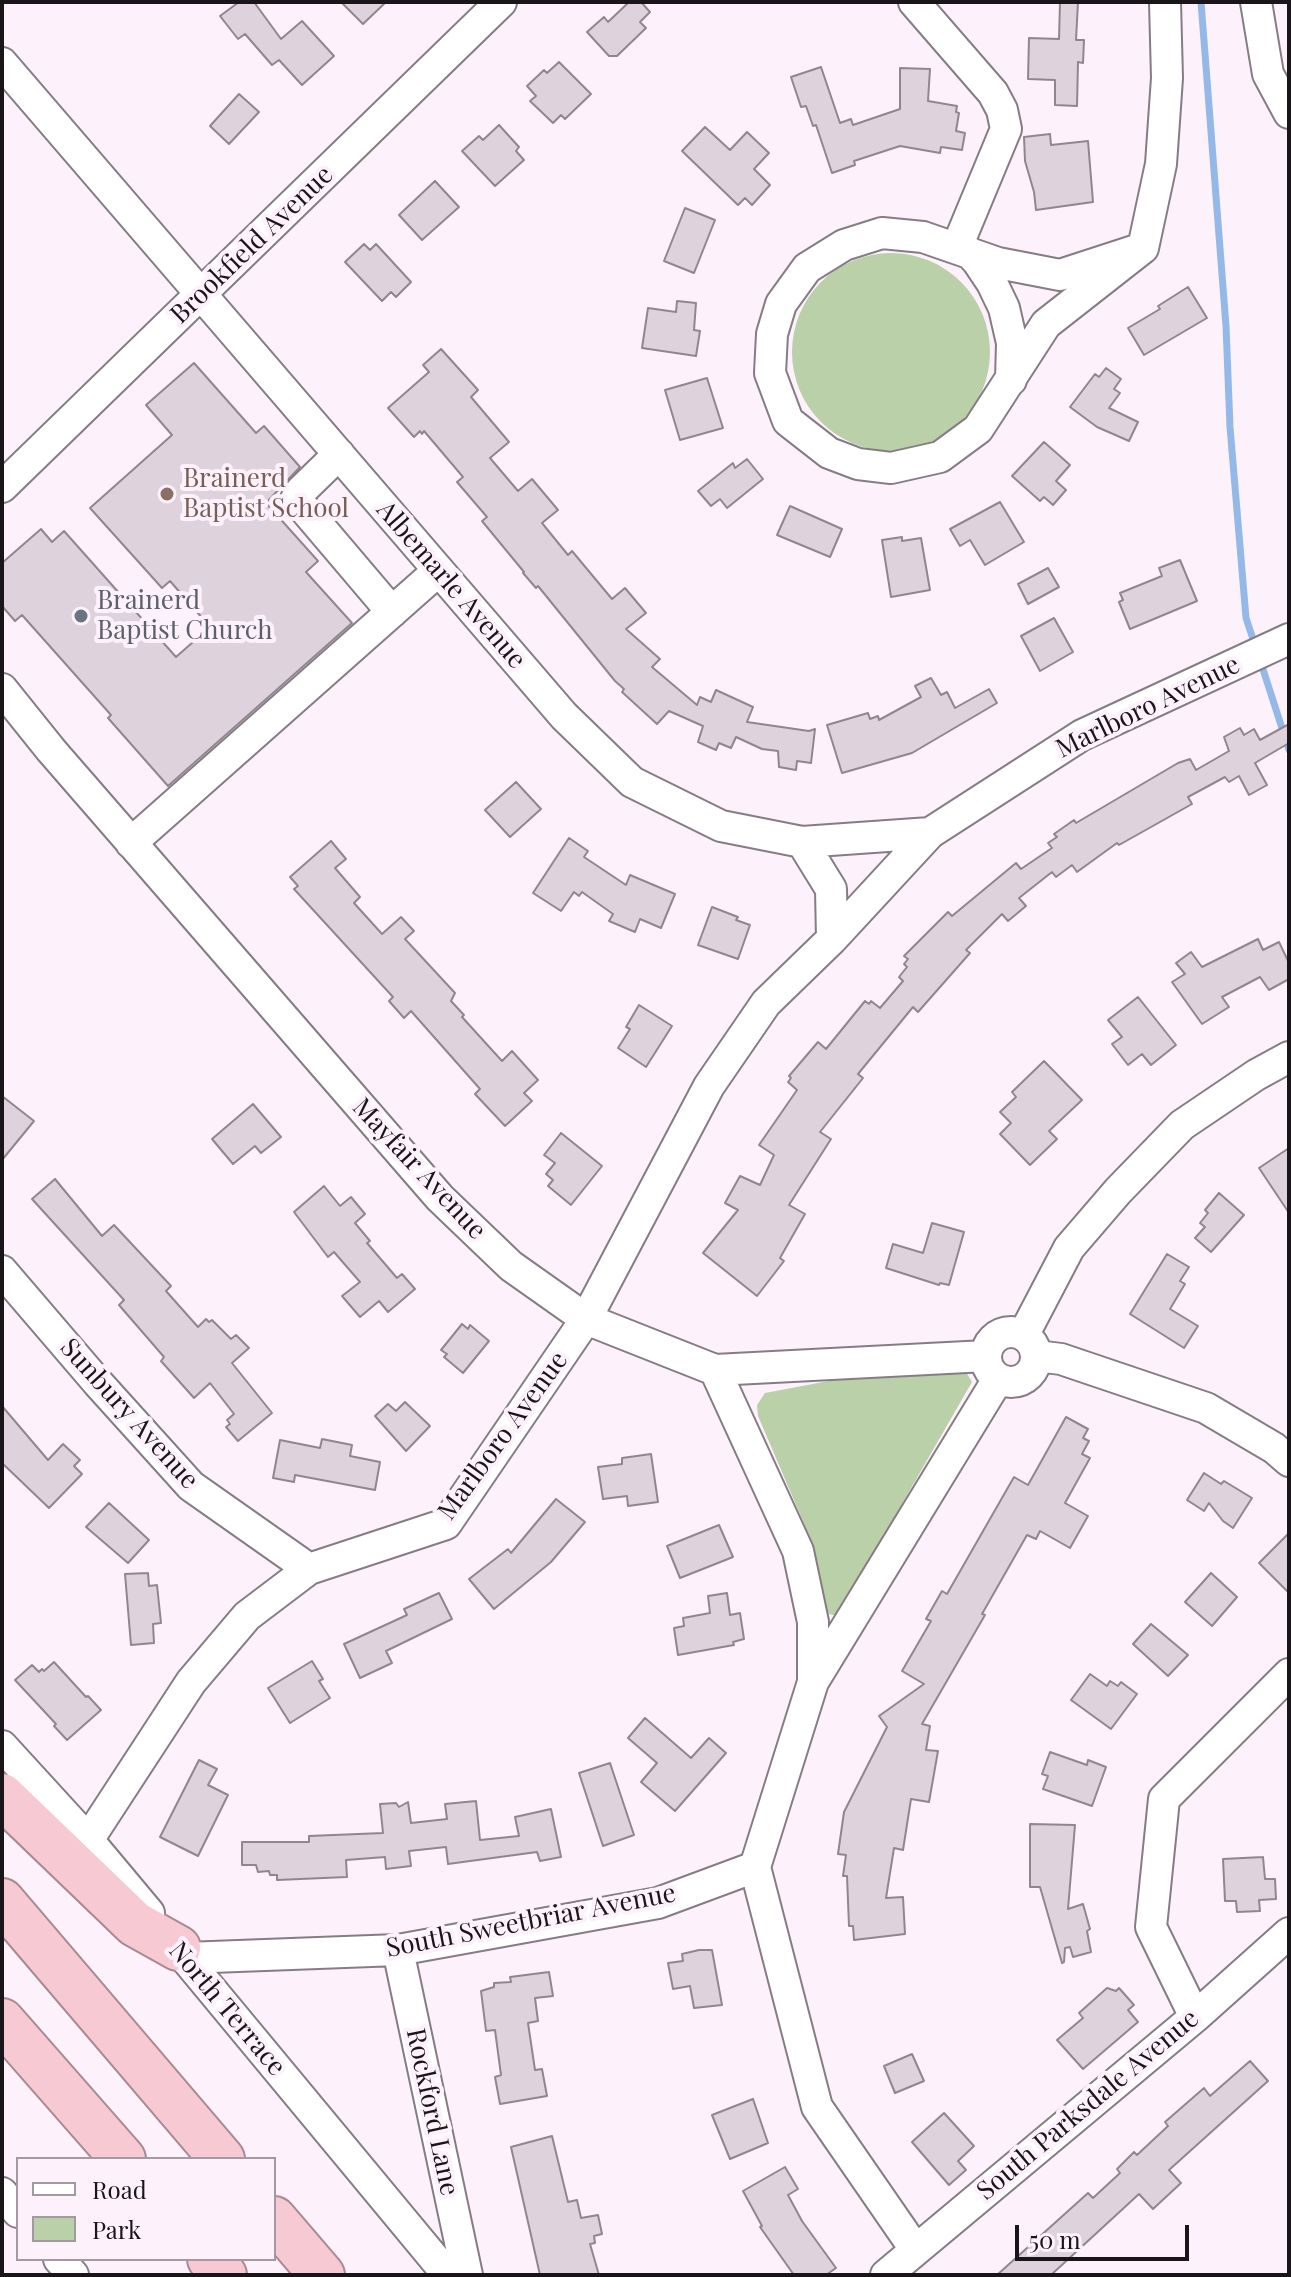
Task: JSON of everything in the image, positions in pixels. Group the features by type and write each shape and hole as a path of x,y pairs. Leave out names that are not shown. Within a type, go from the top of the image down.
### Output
{"highway":[{"path":"2,1796 135,1924 181,1953"},
{"path":"2,1901 220,2157"},
{"path":"2,2021 121,2157"},
{"path":"276,2221 322,2275"}],"street":[{"name":"Brookfield Avenue","path":"2,487 501,2"},
{"path":"914,2 993,93 1002,110 1006,129 962,249"},
{"path":"1143,248 1060,275 998,263 923,237 882,233 844,245 807,268 781,304 772,334 770,373 788,421 829,453 858,464 891,468 940,457 978,429 1046,324 1143,248 1161,164 1167,78 1165,2"},
{"path":"1256,2 1268,74 1289,113"},
{"name":"Albemarle Avenue","path":"2,63 564,716 632,782 721,826 802,842"},
{"path":"962,249 978,262 1004,308 1012,343 1011,380"},
{"path":"339,454 296,499 392,612"},
{"path":"131,843 438,571"},
{"name":"Marlboro Avenue","path":"88,1840 191,1682 247,1616 309,1569 446,1524 586,1319 709,1086 766,1003 832,939 930,833 1082,735 1267,649"},
{"name":"Mayfair Avenue","path":"2,689 131,843 440,1198 511,1266 586,1319 715,1370 992,1367"},
{"name":"Marlboro Avenue","path":"802,842 930,833"},
{"path":"802,842 831,889 832,939"},
{"path":"992,1367 1011,1383 1024,1379 1034,1370 1030,1345 1069,1248 1118,1191 1182,1125 1256,1075 1289,1057"},
{"name":"Sunbury Avenue","path":"2,1271 191,1486 309,1569"},
{"path":"915,2249 817,2107 755,1867 813,1682 992,1367 989,1344 999,1334 1012,1331 1030,1345 1061,1359 1206,1408 1274,1448 1289,1461"},
{"path":"715,1370 798,1551 813,1622 813,1682"},
{"path":"1195,2017 1151,1927 1164,1799 1289,1674"},
{"name":"North Terrace","path":"2,1746 88,1840 448,2275"},
{"name":"South Sweetbriar Avenue","path":"181,1953 398,1950 658,1903 755,1867"},
{"name":"South Parksdale Avenue","path":"886,2275 1195,2017 1289,1933"},
{"name":"Rockford Lane","path":"398,1950 467,2275"},
{"path":"2,2193 16,2210"}],"green space":[{"path":"891,253 929,261 961,282 982,314 990,352 982,390 961,422 929,443 891,451 853,443 821,422 800,390 792,352 800,314 821,282 853,261"},
{"path":"966,1372 972,1382 845,1603 836,1616 826,1613 814,1547 758,1416 757,1405 765,1393 834,1380"}],"building":[{"path":"239,2 254,2 281,39 302,21 334,56 302,85 279,60 272,65 245,34 238,39 220,16"},
{"path":"341,2 386,2 363,24"},
{"path":"629,2 641,2 650,12 640,22 646,28 617,56 609,56 587,32 604,17 608,22"},
{"path":"1060,2 1078,2 1076,40 1084,40 1083,63 1078,62 1077,106 1055,105 1055,80 1028,79 1029,38 1059,39"},
{"path":"559,62 591,94 565,119 561,115 553,123 530,101 536,96 527,86 544,70 547,73"},
{"path":"821,67 840,123 851,119 853,125 900,109 900,68 930,69 928,101 957,106 956,131 965,133 962,150 941,147 940,153 900,146 854,161 855,165 832,173 816,125 813,126 806,106 801,107 791,77"},
{"path":"239,94 259,112 229,144 210,126"},
{"path":"499,125 519,147 516,151 524,160 495,186 462,151 479,136 483,140"},
{"path":"705,127 730,150 747,132 769,153 754,169 770,185 752,205 745,198 738,205 682,151"},
{"path":"1050,134 1051,145 1088,141 1093,202 1036,210 1025,161 1024,137"},
{"path":"435,181 459,207 422,240 399,215"},
{"path":"685,208 715,220 694,273 664,261"},
{"path":"364,244 370,250 376,244 411,282 396,297 391,292 382,301 345,262"},
{"path":"1188,287 1207,318 1144,355 1128,328"},
{"path":"677,301 696,303 694,330 700,331 696,356 642,348 648,308 676,312"},
{"path":"441,349 478,390 471,397 509,442 490,458 518,491 532,479 558,510 542,523 568,555 572,551 612,599 625,588 646,613 626,629 660,659 652,667 697,705 700,697 711,702 716,690 753,707 747,722 809,731 815,729 811,763 797,761 796,770 779,767 778,751 762,749 736,737 731,748 719,743 716,750 698,742 703,726 669,711 657,724 622,692 624,689 482,521 487,517 457,482 463,477 424,431 414,437 388,408 429,372 423,365"},
{"path":"194,363 256,433 264,426 300,467 266,503 318,561 306,572 352,623 168,786 108,718 111,715 22,615 15,621 2,606 2,563 41,529 52,542 64,531 176,657 210,627 170,581 162,588 90,508 172,435 146,405"},
{"path":"1106,368 1121,379 1114,389 1120,393 1109,408 1138,422 1129,441 1097,427 1070,407 1095,374 1099,377"},
{"path":"707,378 723,428 680,440 665,390"},
{"path":"1044,442 1070,465 1056,481 1066,490 1053,505 1044,497 1040,501 1012,476"},
{"path":"747,459 763,479 727,508 720,499 711,506 698,491 733,463 735,468"},
{"path":"1000,502 1024,542 985,565 970,540 960,546 950,529"},
{"path":"790,506 842,529 830,557 777,535"},
{"path":"902,537 902,541 921,538 930,590 891,597 882,540"},
{"path":"1180,560 1197,601 1130,629 1119,602 1123,600 1120,593 1162,576 1159,568"},
{"path":"1048,568 1059,587 1028,604 1018,584"},
{"path":"1054,618 1073,652 1040,671 1021,636"},
{"path":"931,678 941,695 947,692 955,708 989,689 997,703 912,753 842,773 827,725 868,713 870,719 878,716 879,720 921,697 915,686"},
{"path":"1289,724 1289,743 1255,763 1267,785 1249,795 1239,776 1229,782 1225,777 1188,797 1192,804 1119,845 1117,843 1077,872 1072,865 1056,877 1052,872 1019,898 1026,906 1008,921 1002,914 966,950 970,953 918,1012 913,1007 858,1074 863,1078 820,1132 831,1139 789,1205 805,1214 780,1258 784,1261 757,1296 703,1253 738,1210 725,1203 740,1176 760,1185 774,1155 759,1145 797,1090 788,1082 789,1076 818,1042 826,1049 865,1001 869,1004 871,1001 880,1008 903,981 899,977 907,967 904,964 908,959 904,956 948,912 952,916 1016,863 1021,869 1052,848 1048,843 1057,837 1054,834 1074,820 1076,823 1178,763 1190,759 1196,770 1229,751 1224,737 1240,728 1244,735 1254,729 1260,740"},
{"path":"516,782 541,809 510,837 485,810"},
{"path":"569,838 588,851 584,857 626,885 630,875 675,894 661,928 640,919 635,932 609,921 613,914 582,892 579,896 574,892 561,911 533,893"},
{"path":"331,841 346,859 335,868 360,897 354,903 382,934 401,917 414,931 405,939 455,993 451,1001 464,1015 462,1017 502,1061 512,1051 538,1080 524,1093 532,1101 505,1126 475,1094 480,1089 411,1011 404,1018 389,1001 393,997 294,889 298,886 290,877"},
{"path":"712,907 750,925 738,959 698,945"},
{"path":"1258,939 1263,950 1279,942 1289,963 1289,979 1269,990 1260,977 1222,997 1229,1007 1202,1024 1172,982 1185,974 1176,963 1191,952 1202,967"},
{"path":"1138,997 1176,1045 1151,1065 1142,1054 1128,1065 1112,1044 1122,1037 1108,1020"},
{"path":"639,1005 672,1026 646,1067 618,1048 630,1029 626,1027"},
{"path":"1044,1061 1082,1100 1049,1131 1057,1139 1030,1165 1000,1134 1011,1123 1000,1112 1016,1097 1012,1092"},
{"path":"2,1096 34,1121 2,1160"},
{"path":"253,1104 281,1137 261,1153 255,1146 233,1164 212,1139"},
{"path":"561,1133 602,1166 571,1205 548,1186 553,1180 546,1174 555,1163 544,1155"},
{"path":"1289,1148 1289,1213 1259,1168"},
{"path":"55,1179 102,1236 114,1225 171,1286 166,1291 198,1327 206,1319 209,1322 212,1320 231,1339 236,1335 249,1348 232,1363 272,1413 238,1441 226,1427 230,1424 227,1420 234,1414 210,1383 194,1398 161,1361 164,1357 119,1305 124,1300 32,1199"},
{"path":"324,1186 340,1206 351,1197 365,1214 355,1223 370,1241 367,1243 397,1278 402,1274 415,1289 388,1312 379,1301 360,1317 342,1296 360,1282 334,1252 328,1257 294,1212"},
{"path":"1219,1193 1244,1215 1211,1252 1195,1238 1205,1227 1200,1223 1208,1213 1205,1210"},
{"path":"932,1223 964,1232 949,1285 939,1285 886,1268 893,1244 923,1253"},
{"path":"1167,1254 1189,1267 1180,1281 1185,1284 1170,1309 1198,1326 1184,1348 1130,1314"},
{"path":"462,1324 468,1329 470,1325 489,1341 463,1373 444,1357 447,1354 441,1350"},
{"path":"405,1402 430,1426 406,1451 375,1416 388,1404 396,1411"},
{"path":"2,1406 48,1460 63,1444 80,1460 74,1466 82,1474 49,1508 2,1463"},
{"path":"1066,1417 1088,1429 1083,1438 1089,1441 1082,1454 1090,1458 1065,1503 1088,1516 1070,1548 1040,1531 1036,1539 1027,1535 982,1614 985,1615 922,1724 930,1726 926,1750 938,1751 929,1802 911,1799 903,1850 894,1848 886,1898 903,1897 905,1934 854,1940 853,1926 849,1926 847,1876 843,1876 846,1855 838,1854 844,1812 887,1727 879,1716 924,1684 902,1671 931,1621 926,1619 942,1591 947,1594 1014,1477 1028,1485"},
{"path":"322,1439 352,1445 350,1456 380,1462 375,1490 295,1475 294,1482 273,1478 280,1440 320,1448"},
{"path":"651,1454 658,1502 628,1506 627,1496 603,1499 598,1467 622,1464 622,1458"},
{"path":"1204,1473 1252,1498 1233,1528 1209,1503 1204,1511 1187,1500"},
{"path":"556,1499 585,1522 551,1562 494,1609 469,1579 508,1549 511,1553"},
{"path":"109,1503 149,1540 128,1563 86,1527"},
{"path":"719,1525 733,1557 680,1578 667,1546"},
{"path":"1289,1533 1289,1593 1259,1563"},
{"path":"148,1573 149,1586 157,1585 161,1623 153,1624 154,1643 131,1645 125,1574"},
{"path":"1211,1573 1237,1597 1212,1626 1185,1602"},
{"path":"439,1593 452,1619 386,1651 392,1663 360,1678 344,1644 407,1615 404,1609"},
{"path":"727,1593 730,1615 740,1613 744,1639 733,1642 734,1645 678,1655 674,1628 684,1626 683,1618 710,1613 708,1596"},
{"path":"1151,1624 1188,1655 1168,1676 1133,1644"},
{"path":"312,1661 323,1679 319,1681 330,1698 290,1723 268,1688"},
{"path":"54,1662 101,1710 67,1740 15,1680 32,1665 39,1672"},
{"path":"1090,1674 1107,1686 1110,1681 1118,1686 1121,1682 1137,1694 1111,1729 1071,1700"},
{"path":"645,1718 691,1758 709,1738 726,1753 675,1811 641,1782 657,1763 628,1738"},
{"path":"1050,1752 1087,1765 1088,1760 1106,1767 1092,1806 1043,1789 1048,1776 1042,1774"},
{"path":"199,1760 217,1769 208,1785 228,1795 198,1856 160,1837"},
{"path":"610,1763 634,1835 603,1846 579,1773"},
{"path":"476,1801 480,1840 519,1836 515,1817 551,1809 561,1857 540,1861 537,1852 448,1864 446,1847 409,1851 411,1866 386,1869 385,1857 346,1860 347,1877 277,1880 277,1875 270,1875 269,1871 258,1872 256,1865 242,1865 242,1842 309,1842 309,1836 383,1833 380,1804 396,1803 399,1807 408,1802 411,1823 447,1819 445,1804"},
{"path":"1030,1824 1075,1825 1068,1909 1083,1904 1090,1929 1087,1931 1091,1952 1073,1957 1070,1947 1065,1948 1062,1963 1040,1887 1030,1887"},
{"path":"1263,1857 1265,1879 1275,1879 1276,1899 1259,1900 1260,1911 1237,1912 1236,1901 1225,1901 1223,1859"},
{"path":"712,1950 722,2005 694,2008 690,1986 673,1989 668,1963 683,1961 682,1954"},
{"path":"549,1972 553,1996 535,1998 538,2021 528,2023 535,2070 542,2069 547,2096 500,2104 495,2077 501,2075 495,2030 486,2031 481,1991 494,1987 494,1983 511,1982 510,1977"},
{"path":"1107,1988 1116,1991 1119,1988 1134,2005 1128,2010 1138,2022 1083,2069 1057,2040 1083,2018 1079,2013"},
{"path":"912,2054 924,2081 895,2093 884,2066"},
{"path":"1250,2061 1268,2081 1169,2170 1181,2183 1153,2209 1139,2194 1051,2275 997,2275 1088,2193 1093,2198 1120,2173 1117,2169 1134,2152 1137,2155 1168,2126 1165,2122 1204,2088 1210,2096"},
{"path":"753,2099 768,2143 730,2159 712,2115"},
{"path":"944,2113 974,2146 958,2161 966,2170 949,2185 912,2142"},
{"path":"552,2136 568,2202 577,2200 581,2218 598,2215 602,2234 594,2236 595,2243 590,2244 599,2275 540,2275 511,2147"},
{"path":"785,2167 798,2189 788,2195 802,2221 836,2268 826,2275 794,2275 760,2227 743,2191"}],"waterway":[{"path":"1201,2 1246,618 1255,645"},
{"path":"1260,660 1289,750"}],"place":[{"name":"Brainerd Baptist School","path":"167,494"},
{"name":"Brainerd Baptist Church","path":"81,616"}]}
